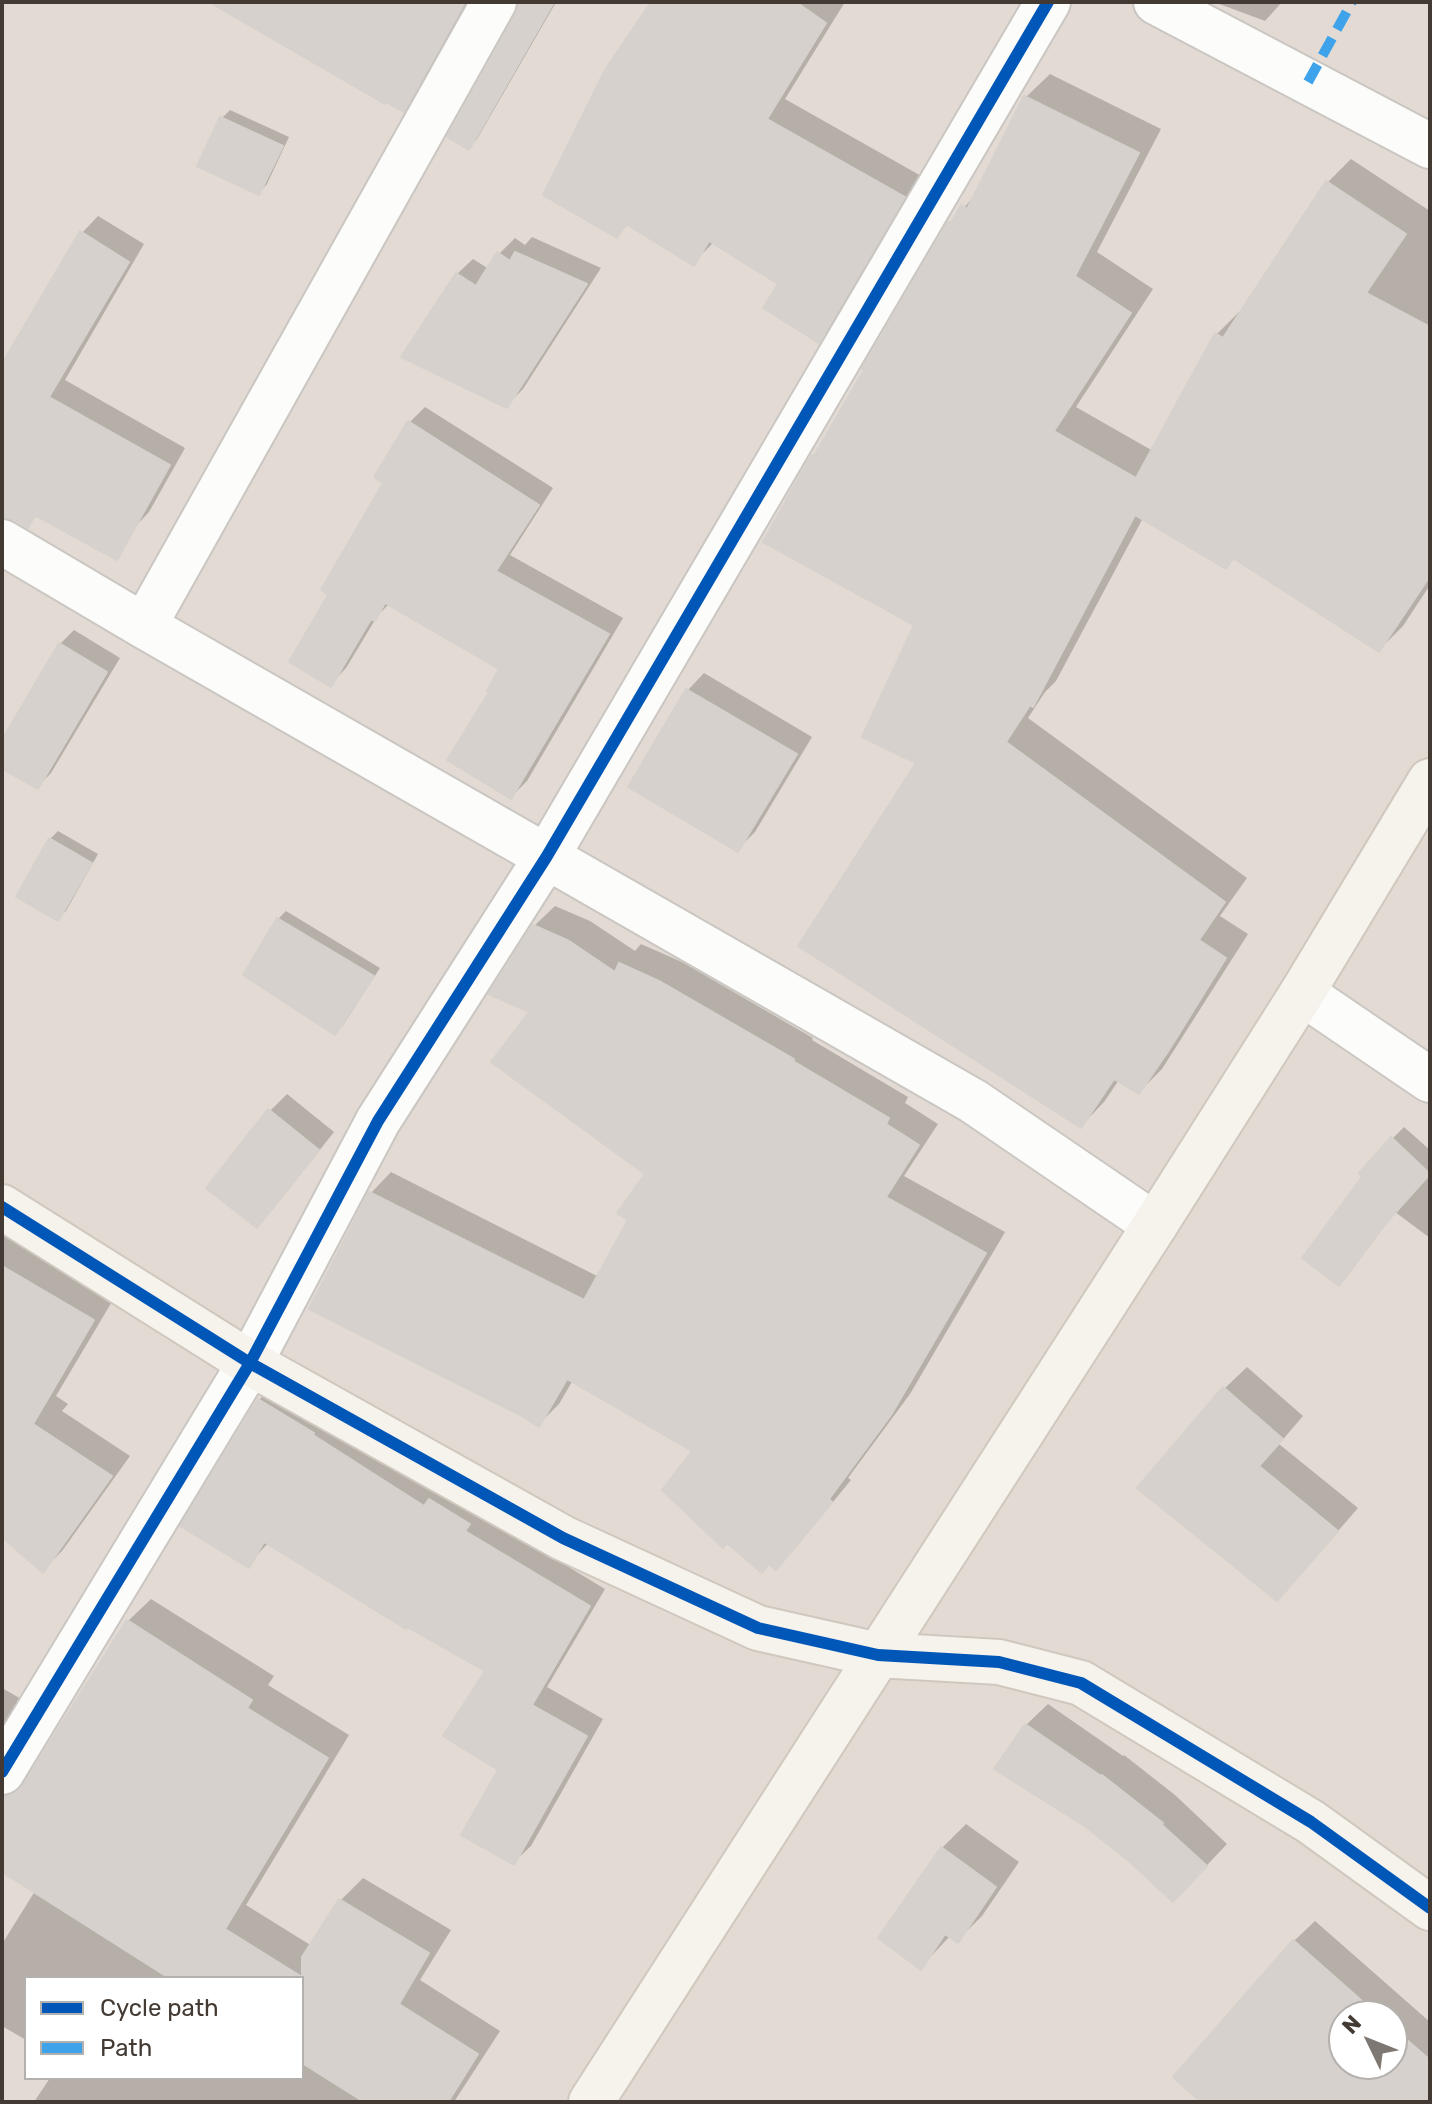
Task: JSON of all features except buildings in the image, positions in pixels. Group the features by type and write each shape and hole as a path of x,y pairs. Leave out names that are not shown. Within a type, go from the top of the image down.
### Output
{"street":[{"path":"144,626 494,2"},
{"path":"2,1772 250,1363 378,1121 547,856 1048,2"},
{"path":"1156,2 1430,146"},
{"path":"2,542 973,1101 1155,1225"},
{"path":"591,2102 1155,1225 1302,993 1430,781"},
{"path":"1302,993 1430,1080"},
{"path":"2,1207 250,1363 563,1538 758,1628 878,1655 999,1662 1081,1683 1311,1822 1430,1908"}],"shaded area":[{"path":"2,2 1430,2 1430,2102 2,2102"}],"marked path":[{"path":"1308,82 1352,2"}],"cycle path":[{"path":"2,1772 250,1363 378,1121 547,856 1048,2"},
{"path":"2,1207 250,1363 563,1538 758,1628 878,1655 999,1662 1081,1683 1311,1822 1430,1908"}]}
